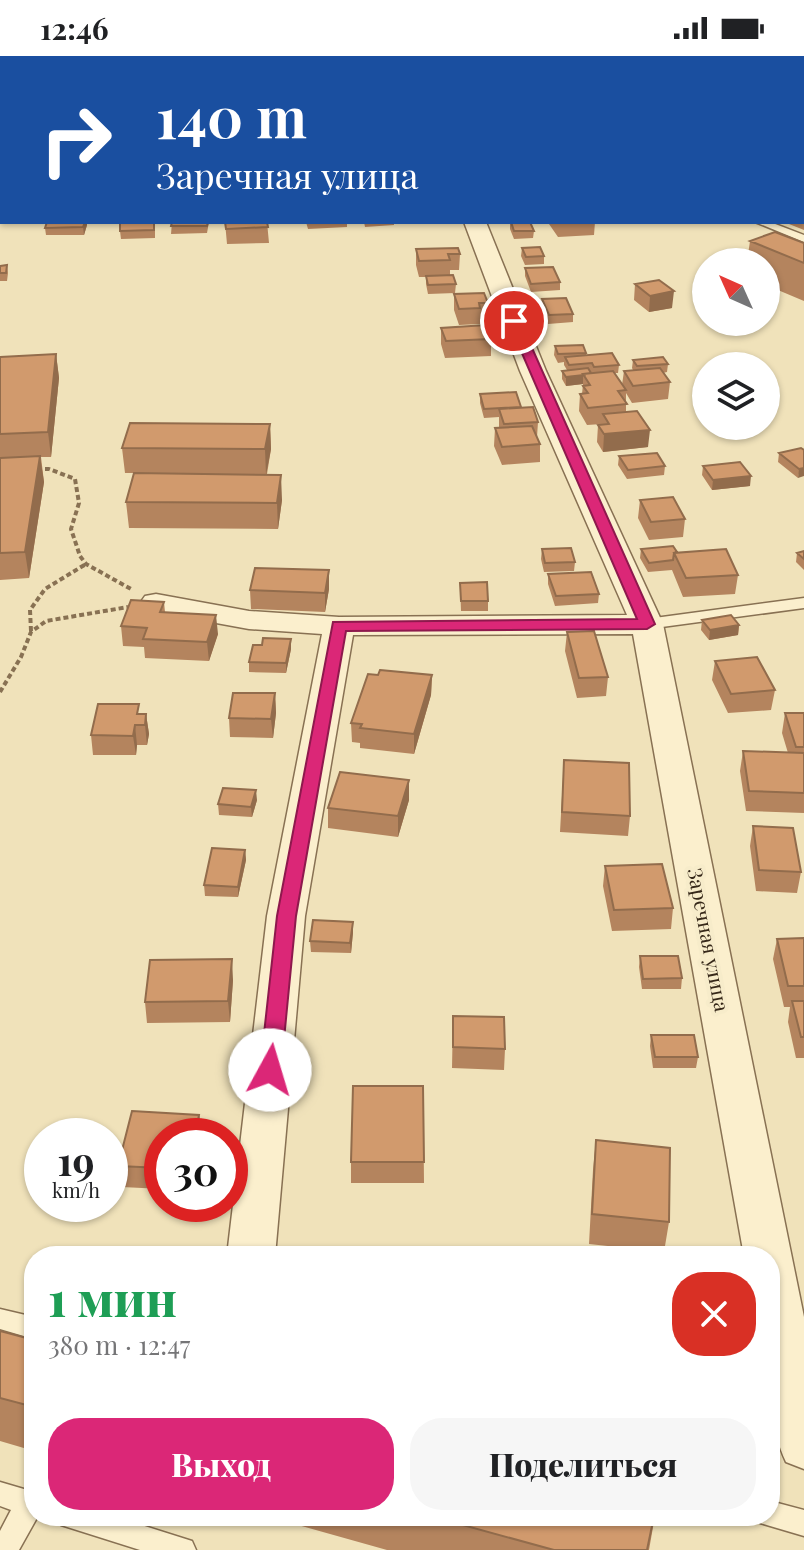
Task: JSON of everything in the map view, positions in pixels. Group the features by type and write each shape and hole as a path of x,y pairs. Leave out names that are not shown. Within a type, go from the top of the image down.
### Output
{"street":[{"name":"Заречная улица","path":"476,224 533,371 647,624 766,1246"},
{"path":"156,603 249,620 339,626 647,624"},
{"path":"252,1246 286,916 339,626"},
{"path":"780,1319 804,1445"}],"lane":[{"path":"765,224 804,239"},
{"path":"780,259 804,269"},
{"path":"647,624 804,603"},
{"path":"0,1319 24,1325"},
{"path":"0,1494 24,1502"},
{"path":"5,1550 24,1516"},
{"path":"780,1517 804,1523"},
{"path":"104,1526 182,1550"}],"path":[{"path":"25,468 49,469 75,479 79,503 71,529 86,564 156,603"},
{"path":"0,692 21,657 31,632 30,610 45,589 86,564"},
{"path":"31,632 46,621 156,603"}],"building":[{"path":"46,224 84,224 83,227 45,228"},
{"path":"120,224 154,224 154,230 120,231"},
{"path":"172,224 208,224 207,226"},
{"path":"225,224 267,224 268,227 226,229"},
{"path":"512,224 531,224 534,231 514,231"},
{"path":"775,232 804,243 804,263 780,253 780,248 767,248 750,241"},
{"path":"540,247 544,256 526,257 522,248"},
{"path":"458,248 460,254 448,254 450,260 419,261 416,249"},
{"path":"7,265 6,273 0,273 0,266"},
{"path":"553,267 560,282 531,284 525,268"},
{"path":"453,275 456,284 428,285 426,276"},
{"path":"659,280 674,291 650,296 635,284"},
{"path":"484,293 488,303 479,303 480,308 459,309 454,294"},
{"path":"566,298 573,314 549,315 542,299"},
{"path":"486,325 491,339 446,341 441,328"},
{"path":"583,345 586,353 558,354 555,346"},
{"path":"612,353 619,365 569,365 565,357"},
{"path":"56,354 48,432 0,434 0,357"},
{"path":"663,357 668,364 637,366 633,360"},
{"path":"588,368 591,373 584,375 566,377 562,371"},
{"path":"660,368 670,382 633,386 624,371"},
{"path":"613,371 626,390 618,391 627,404 588,408 580,394 588,393 583,386 590,385 583,374"},
{"path":"516,392 521,407 484,409 480,394"},
{"path":"533,407 538,422 504,424 499,409"},
{"path":"637,411 650,430 604,434 598,425 609,424 603,414"},
{"path":"130,423 270,424 265,449 122,448"},
{"path":"532,426 540,444 502,447 495,428"},
{"path":"804,450 804,468 799,469 779,453"},
{"path":"657,453 665,466 628,470 619,456"},
{"path":"40,456 25,552 0,553 0,458"},
{"path":"740,462 751,476 713,480 703,466"},
{"path":"134,473 281,475 277,503 126,502"},
{"path":"673,497 685,519 651,522 640,500"},
{"path":"673,546 677,552 673,560 649,563 641,549"},
{"path":"571,548 575,562 545,563 542,549"},
{"path":"726,549 738,575 686,578 674,553"},
{"path":"255,568 329,570 325,593 250,590"},
{"path":"591,572 599,594 556,596 548,574"},
{"path":"487,582 488,601 461,601 460,583"},
{"path":"131,600 164,602 160,612 216,615 207,642 143,639 147,628 121,626"},
{"path":"731,615 739,625 710,630 702,620"},
{"path":"594,631 608,677 579,678 567,632"},
{"path":"263,638 291,639 286,663 249,662 253,645 262,645"},
{"path":"757,657 775,690 731,694 715,661"},
{"path":"380,670 432,675 414,734 360,728 362,724 351,723 368,674 378,675"},
{"path":"233,693 275,693 271,719 229,718"},
{"path":"98,704 139,704 137,714 146,714 145,725 135,725 133,736 91,735"},
{"path":"785,713 804,713 804,747 796,747"},
{"path":"743,751 804,753 804,793 749,791"},
{"path":"564,760 629,763 630,816 562,812"},
{"path":"340,772 409,780 398,816 328,808"},
{"path":"223,788 256,790 251,807 218,804"},
{"path":"753,826 793,828 801,872 759,870"},
{"path":"212,848 245,850 238,887 204,885"},
{"path":"662,864 673,908 614,910 605,866"},
{"path":"313,920 353,922 350,943 310,941"},
{"path":"804,938 804,986 788,986 777,939"},
{"path":"640,956 678,956 682,978 643,979"},
{"path":"232,959 228,1001 145,1002 150,960"},
{"path":"792,1001 804,1001 804,1037 801,1037"},
{"path":"453,1016 504,1017 505,1049 453,1047"},
{"path":"651,1035 694,1035 698,1057 655,1057"},
{"path":"353,1086 423,1086 424,1162 351,1162"},
{"path":"132,1111 199,1115 198,1118 144,1118 144,1167 128,1166 128,1127"},
{"path":"596,1140 670,1148 669,1222 592,1214"},
{"path":"0,1331 24,1337 24,1404 0,1398"},
{"path":"466,1526 652,1526 647,1550 554,1550"}],"route":[{"path":"270,1070 286,916 339,626 647,624 533,371 514,321"}]}
